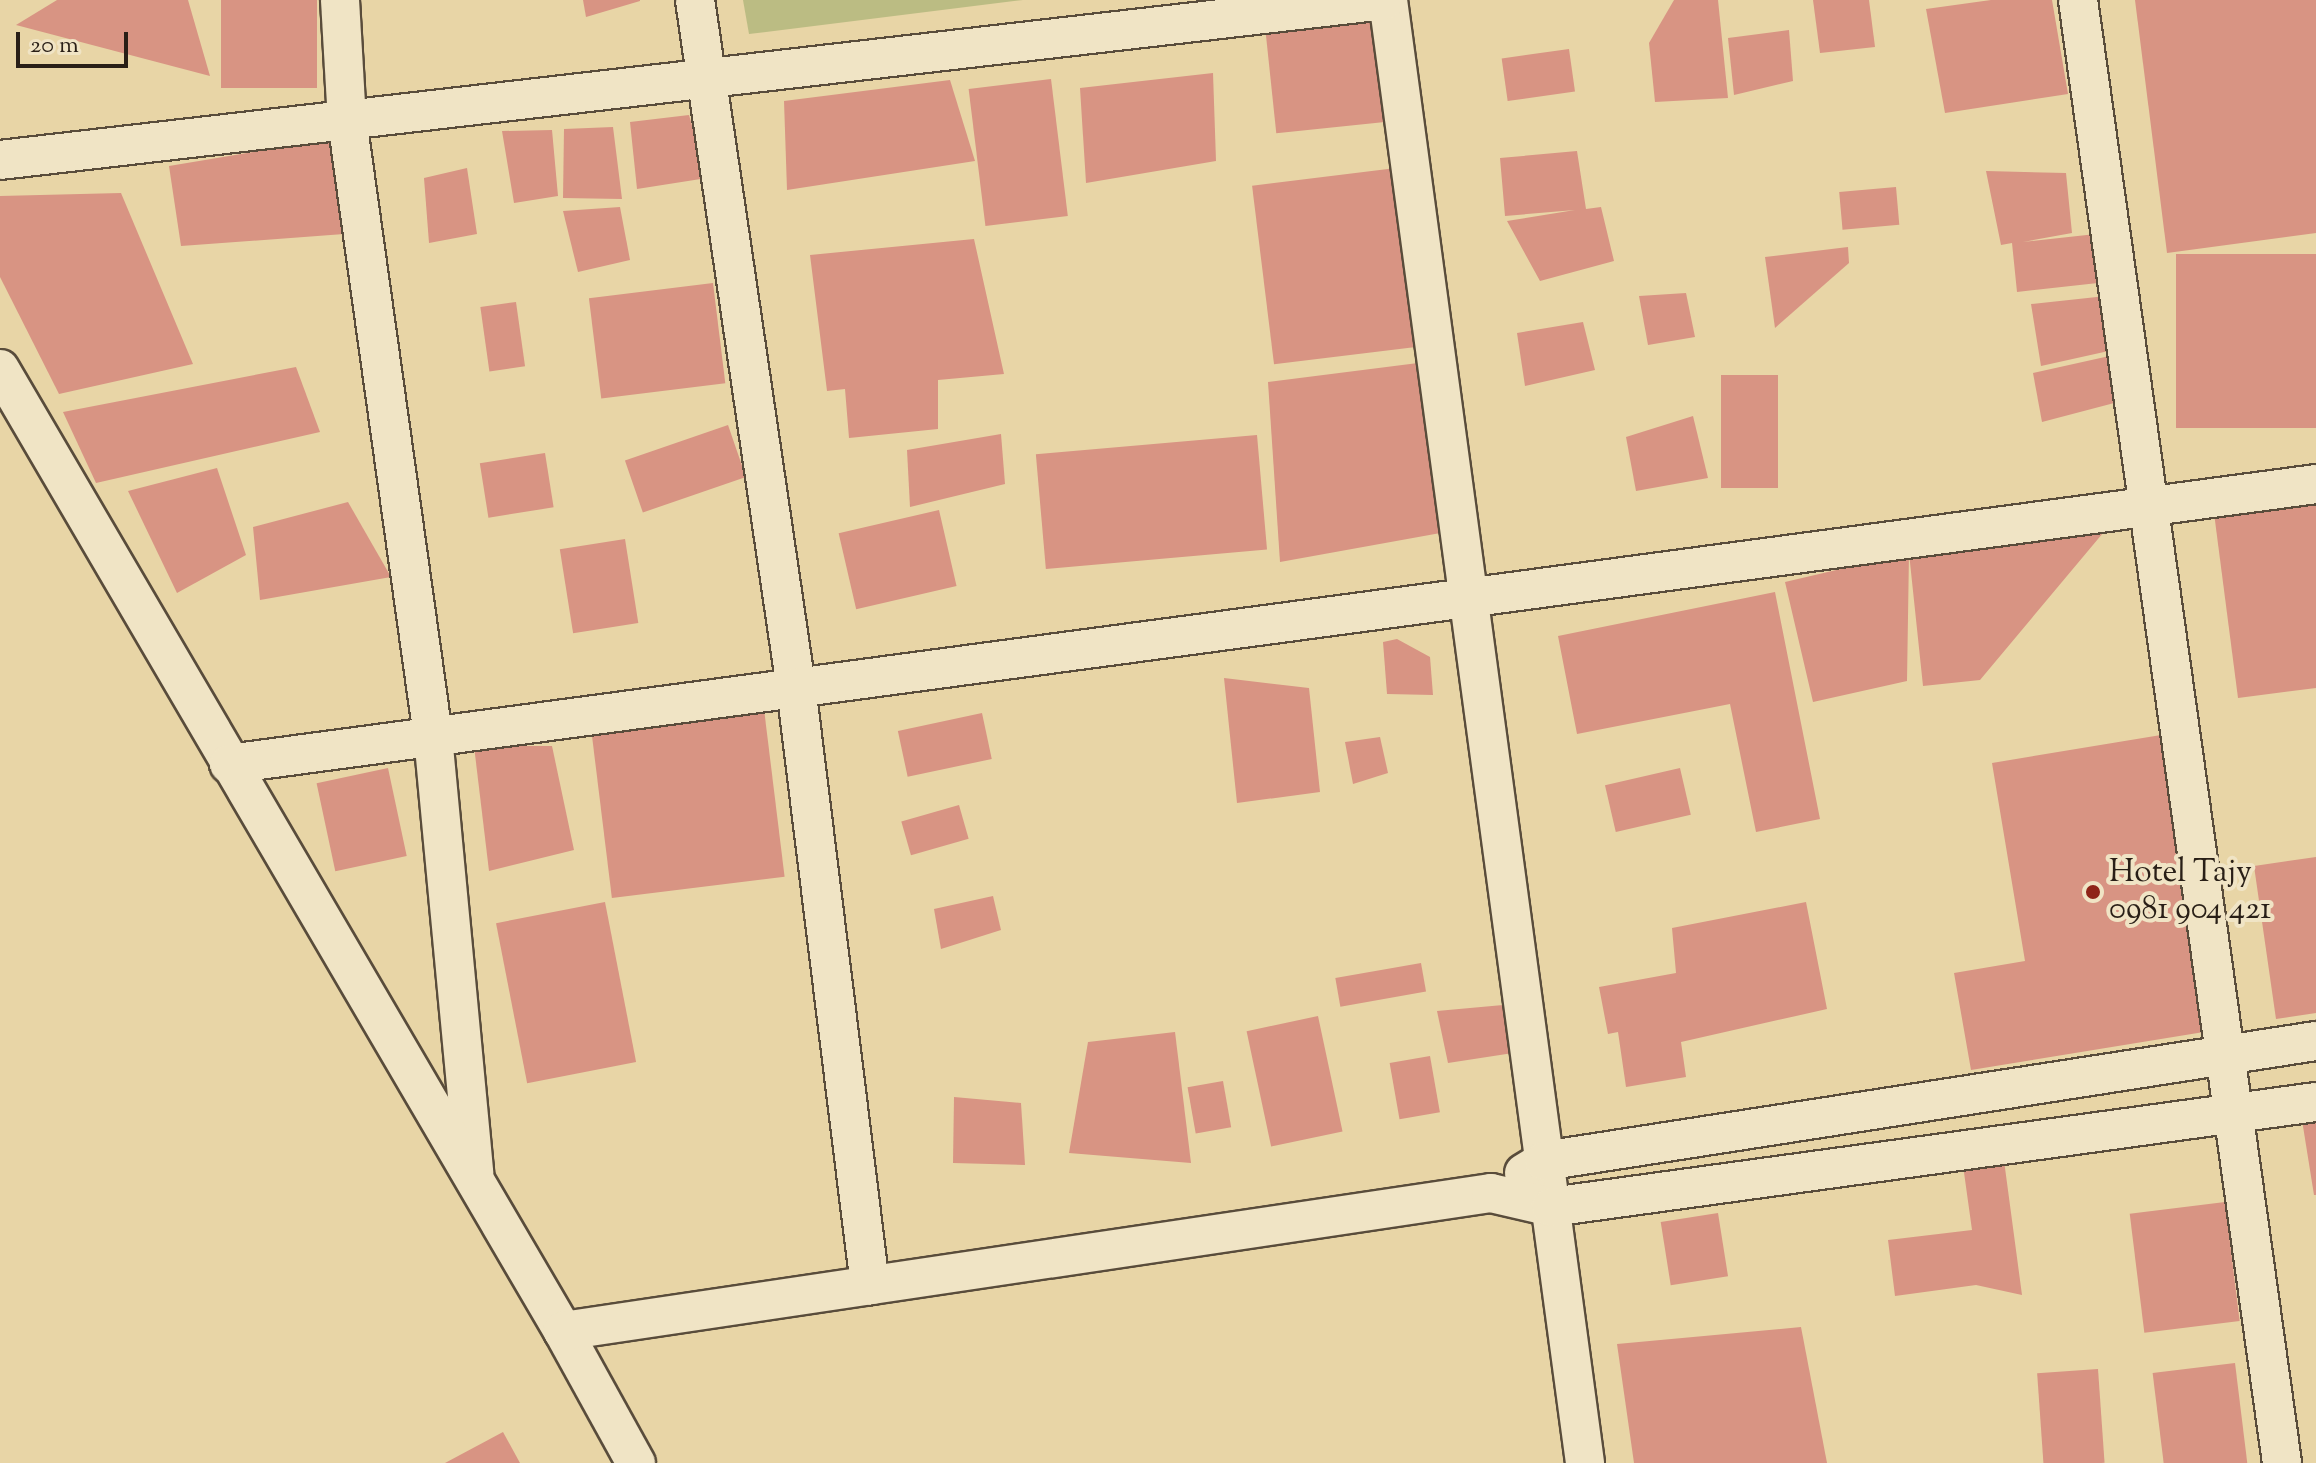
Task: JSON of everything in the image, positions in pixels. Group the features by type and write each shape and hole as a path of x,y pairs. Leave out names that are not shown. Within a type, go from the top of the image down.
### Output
{"street":[{"path":"340,0 347,120 433,736 475,1182"},
{"path":"695,0 796,687 870,1285"},
{"path":"0,160 1386,0 1585,1463"},
{"path":"2078,0 2151,506 2282,1463"},
{"path":"0,369 563,1331 636,1463"},
{"path":"229,764 2316,484"},
{"path":"1491,1193 1544,1161 2316,1041"},
{"path":"563,1331 1491,1193 1551,1207 2316,1102"}],"green space":[{"path":"743,0 1023,0 749,34"}],"building":[{"path":"57,0 188,0 210,76 16,25"},
{"path":"221,0 317,0 317,88 221,88"},
{"path":"583,0 640,0 640,1 586,17"},
{"path":"1674,0 1718,0 1728,98 1655,102 1649,43"},
{"path":"1813,0 1869,0 1875,47 1820,53"},
{"path":"1991,0 2052,0 2068,94 1945,113 1926,9"},
{"path":"2135,0 2316,0 2316,233 2167,253"},
{"path":"1379,20 1390,121 1276,133 1266,32"},
{"path":"1789,30 1793,81 1734,95 1728,38"},
{"path":"1569,49 1575,92 1508,101 1502,58"},
{"path":"1213,73 1216,161 1086,183 1080,88"},
{"path":"1051,79 1068,216 985,226 969,89"},
{"path":"950,80 975,161 787,190 784,101"},
{"path":"689,115 707,178 637,189 630,122"},
{"path":"613,127 622,199 563,198 564,129"},
{"path":"552,130 558,196 514,203 502,131"},
{"path":"330,139 344,234 181,246 169,166"},
{"path":"1577,151 1586,209 1601,207 1614,261 1540,281 1507,221 1575,210 1505,216 1500,158"},
{"path":"467,168 477,234 429,243 424,178"},
{"path":"1396,168 1418,347 1274,364 1252,186"},
{"path":"1986,171 2066,173 2072,233 2023,242 2105,233 2107,282 2017,292 2012,243 2001,245"},
{"path":"1896,187 1899,225 1843,230 1839,192"},
{"path":"121,193 193,364 59,394 0,277 0,196"},
{"path":"620,207 630,260 578,272 563,211"},
{"path":"974,239 1004,374 938,380 938,429 849,438 845,389 827,391 810,255"},
{"path":"1848,247 1849,263 1775,328 1765,257"},
{"path":"2176,254 2316,254 2316,428 2176,428"},
{"path":"713,283 725,383 601,398 589,298"},
{"path":"1686,293 1695,337 1648,345 1639,296"},
{"path":"2106,296 2113,350 2041,366 2031,304"},
{"path":"516,302 525,366 489,371 480,307"},
{"path":"1583,322 1595,370 1525,386 1517,333"},
{"path":"2114,355 2118,402 2042,422 2033,373"},
{"path":"1418,363 1446,532 1280,562 1268,382"},
{"path":"296,367 320,432 96,483 63,412"},
{"path":"1721,375 1778,375 1778,488 1721,488"},
{"path":"1693,416 1708,478 1636,491 1626,437"},
{"path":"728,425 746,477 643,512 625,460"},
{"path":"1001,434 1005,484 910,507 907,450"},
{"path":"1257,435 1267,550 1046,569 1036,454"},
{"path":"545,453 554,507 488,518 480,463"},
{"path":"217,468 246,555 177,593 128,491"},
{"path":"2316,500 2316,688 2238,698 2214,513"},
{"path":"348,502 391,577 260,600 253,527"},
{"path":"939,510 957,586 856,609 839,533"},
{"path":"2103,533 1980,680 1923,686 1909,553"},
{"path":"625,539 638,623 573,633 560,549"},
{"path":"1909,553 1907,681 1813,702 1785,582"},
{"path":"1775,592 1820,819 1756,832 1730,704 1577,734 1558,636"},
{"path":"1397,639 1430,657 1433,695 1387,694 1383,642"},
{"path":"1224,678 1309,688 1320,792 1237,803"},
{"path":"764,709 785,877 612,898 591,730"},
{"path":"982,713 992,759 908,777 898,731"},
{"path":"2161,735 2210,1031 1971,1070 1954,973 2025,961 1992,763"},
{"path":"1380,737 1388,773 1353,784 1345,742"},
{"path":"474,746 552,746 574,850 489,871"},
{"path":"388,768 407,856 335,871 317,783"},
{"path":"1680,768 1691,815 1616,832 1605,785"},
{"path":"959,805 969,839 911,855 901,822"},
{"path":"2316,857 2316,1013 2276,1019 2254,866"},
{"path":"993,896 1001,930 941,949 934,909"},
{"path":"605,902 636,1062 527,1083 496,923"},
{"path":"1806,902 1827,1009 1681,1042 1686,1077 1626,1087 1618,1032 1608,1034 1599,987 1676,973 1672,928"},
{"path":"1421,963 1426,992 1340,1007 1335,978"},
{"path":"1503,1005 1513,1053 1448,1063 1437,1011"},
{"path":"1318,1016 1343,1131 1271,1147 1247,1031"},
{"path":"1175,1032 1191,1163 1069,1153 1088,1042"},
{"path":"1430,1056 1440,1112 1400,1119 1390,1063"},
{"path":"1223,1081 1231,1127 1196,1134 1188,1087"},
{"path":"954,1097 1021,1103 1025,1165 953,1163"},
{"path":"2316,1118 2316,1195 2314,1195 2302,1120"},
{"path":"2003,1153 2022,1295 1976,1285 1895,1296 1888,1240 1972,1230 1962,1158"},
{"path":"2225,1202 2240,1321 2144,1333 2130,1214"},
{"path":"1718,1213 1728,1276 1671,1285 1661,1222"},
{"path":"1801,1327 1827,1463 1634,1463 1617,1344"},
{"path":"2235,1363 2247,1463 2164,1463 2153,1373"},
{"path":"2098,1369 2105,1463 2043,1463 2037,1373"},
{"path":"503,1432 520,1463 445,1463"}],"place":[{"name":"Hotel Tajy 0981 904 421","path":"2093,892"}]}
